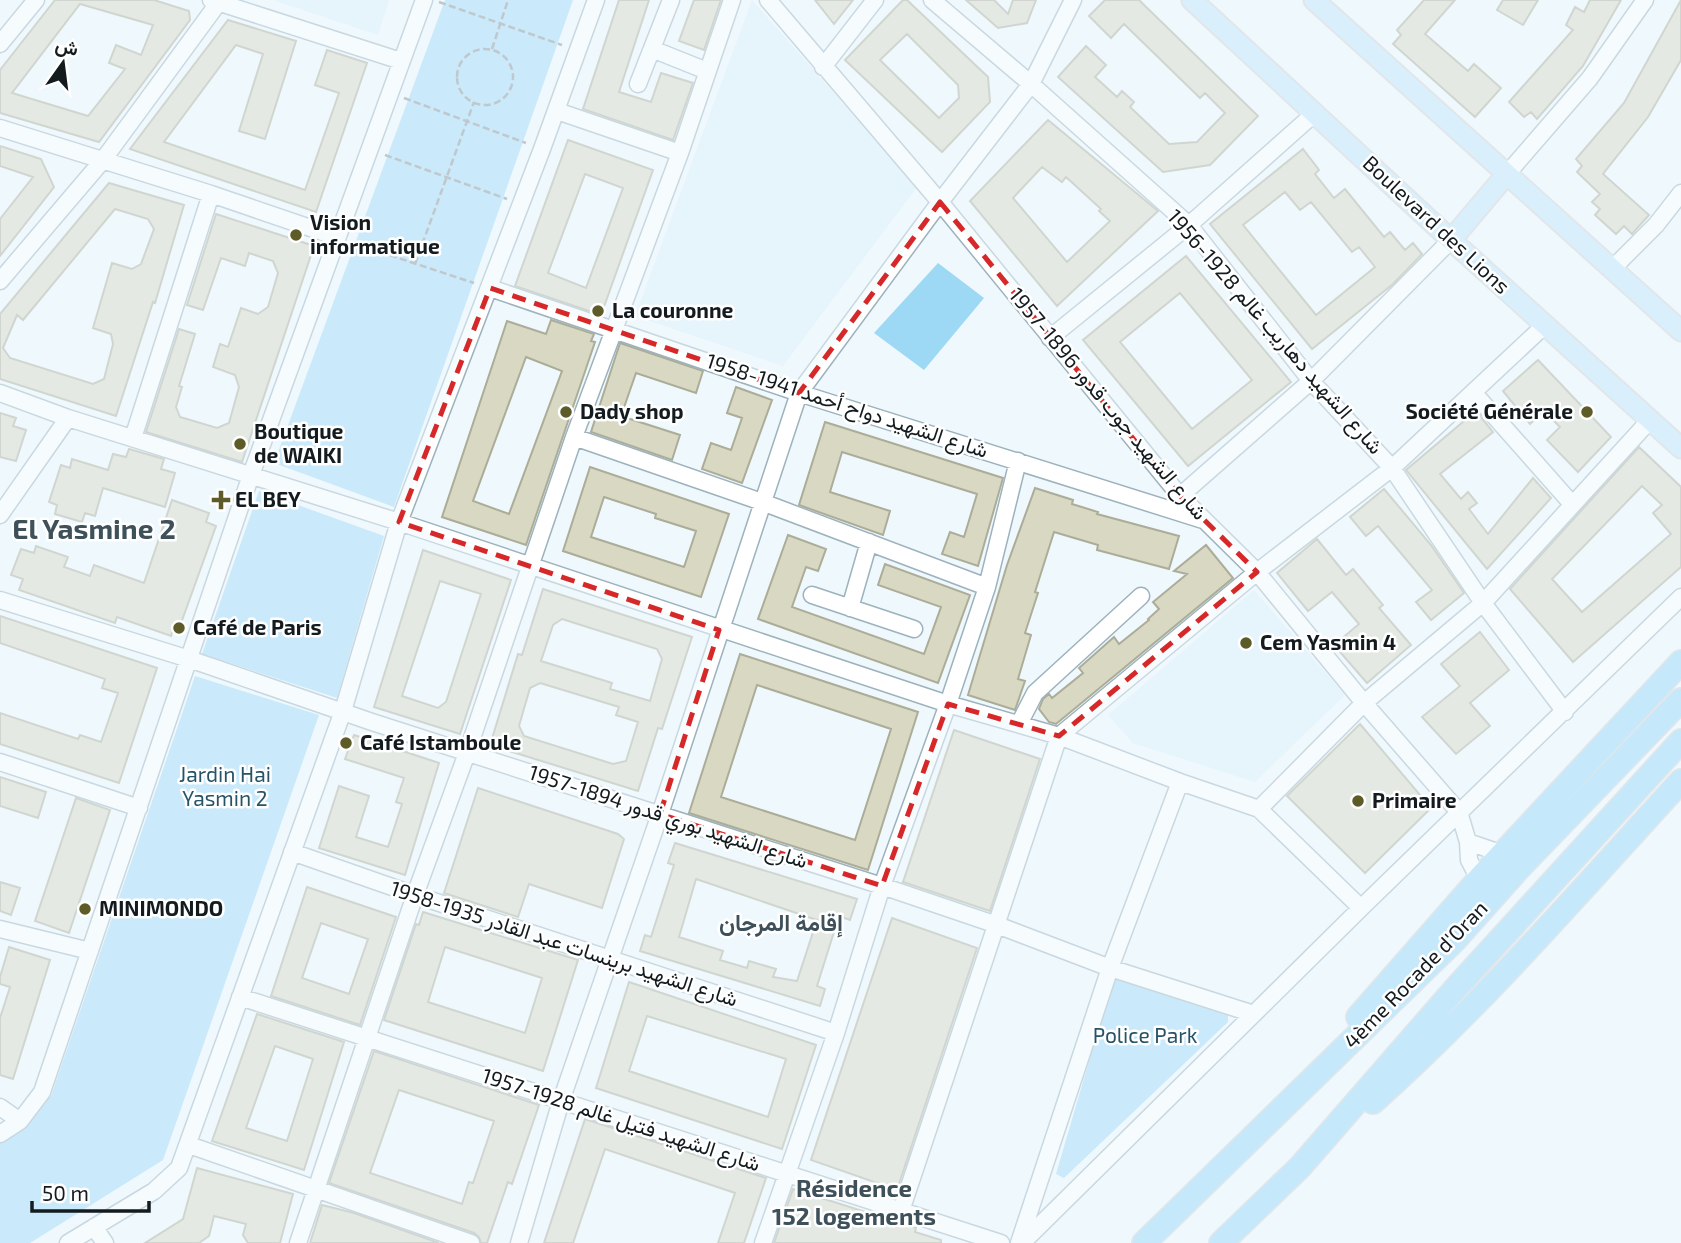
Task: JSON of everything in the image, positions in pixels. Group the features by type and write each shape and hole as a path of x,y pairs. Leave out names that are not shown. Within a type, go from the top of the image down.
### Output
{"highway":[{"path":"1258,1131 1479,879 1681,662"},
{"name":"4ème Rocade d'Oran","path":"1144,1243 1454,941 1520,867 1681,700"},
{"name":"4ème Rocade d'Oran","path":"1221,1243 1300,1167 1455,989 1681,741"},
{"path":"1300,1167 1412,1068 1681,781"}],"main road":[{"name":"Boulevard des Lions","path":"1192,0 1681,448"},
{"path":"1314,0 1681,331"},
{"path":"1451,240 1506,175"}],"street":[{"path":"0,44 36,0"},
{"path":"0,1134 20,1121 42,1092 251,475 424,0"},
{"path":"68,1243 154,1191 179,1168 189,1145 343,711 400,522 557,111 596,0"},
{"path":"638,84 671,0"},
{"path":"298,1243 574,436 680,153 732,0"},
{"name":"شارع الشهيد جوب قدور 1896-1957","path":"768,0 940,202 1180,496 1257,572 1364,704 1459,812 1468,842 1469,860 1479,879"},
{"path":"823,67 875,0"},
{"name":"شارع الشهيد دهاريب غالم 1928-1956","path":"932,0 1189,225 1311,381 1392,468 1483,603 1565,712"},
{"path":"519,1243 561,1101 660,814 799,393 1031,84 1073,0"},
{"path":"1506,175 1590,78 1645,0"},
{"path":"0,281 103,160 215,1 401,61"},
{"path":"652,49 707,72"},
{"path":"557,111 680,153"},
{"path":"1050,338 1189,225 1315,113"},
{"path":"0,128 211,194 337,237"},
{"path":"1612,269 1656,225 1681,193"},
{"path":"133,438 211,194"},
{"path":"1180,496 1311,381 1451,240"},
{"name":"شارع الشهيد دواح أحمد 1941-1958","path":"490,288 799,393 1206,521"},
{"path":"901,1211 1059,736 1257,572 1392,468 1545,325"},
{"path":"1473,392 1572,504"},
{"path":"0,393 68,418 400,522 719,630 948,704 1059,736 1259,809 1361,908"},
{"path":"0,515 68,418"},
{"path":"1259,809 1364,704 1483,603 1650,420"},
{"path":"574,436 762,502 987,587"},
{"path":"763,1243 836,1033 882,886 987,587 1018,461"},
{"path":"850,608 869,542"},
{"path":"812,595 914,629"},
{"path":"1019,724 1035,693 1141,596"},
{"path":"1020,1243 1681,597"},
{"name":"شارع الشهيد بوري قدور 1894-1957","path":"0,600 189,659 467,753 882,886 997,925 1110,968 1254,1014"},
{"path":"0,762 139,808"},
{"path":"1020,1243 1110,968 1180,782"},
{"path":"1468,842 1503,854"},
{"name":"شارع الشهيد برينسات عبد القادر 1935-1958","path":"292,852 836,1033"},
{"path":"0,929 90,951"},
{"name":"شارع الشهيد فتيل غالم 1928-1957","path":"240,997 1001,1243"},
{"path":"0,1107 20,1121"},
{"path":"189,1145 471,1243"},
{"path":"94,1227 105,1243"}],"path":[{"path":"433,0 578,51"},
{"path":"492,49 508,0"},
{"path":"480,48 492,49 507,60 512,69 507,95 496,103 483,105 465,99 458,86 462,59 480,48"},
{"path":"389,92 542,149"},
{"path":"415,264 474,102"},
{"path":"369,150 521,205"},
{"path":"337,237 490,288"}],"highlighted area":[{"path":"940,202 1180,496 1257,572 1059,736 948,704 882,886 660,814 719,630 399,522 490,288 799,393"}],"shaded area":[{"path":"273,0 389,0 378,35"},
{"path":"752,0 917,187 783,366 635,316"},
{"name":"Cem Yasmin 4","path":"1254,590 1345,695 1255,782 1133,743 1108,715"}],"green space":[{"path":"445,0 573,0 394,507 274,463"},
{"path":"938,263 984,298 924,370 874,333"},
{"path":"259,491 384,536 337,698 202,654"},
{"name":"Jardin Hai Yasmin 2","path":"195,676 319,715 163,1160 30,1243 0,1243 0,1127 51,1096"},
{"name":"Police Park","path":"1114,976 1228,1014 1228,1022 1064,1178 1056,1174"}],"building":[{"path":"55,0 154,0 189,11 190,20 99,142 0,113 0,70","holes":["80,4 153,25 141,55 116,45 109,63 125,69 88,116 12,93"]},
{"path":"619,0 649,0 619,92 651,102 661,73 693,83 673,140 583,109"},
{"path":"694,0 721,0 704,50 679,41"},
{"path":"815,0 853,0 834,24"},
{"path":"903,0 907,0 988,77 990,102 942,152 845,60","holes":["907,34 958,85 959,98 939,118 880,60"]},
{"path":"966,0 994,0 1008,14 1013,0 1036,0 1027,23 998,28"},
{"path":"1105,0 1139,0 1258,116 1210,165 1163,172 1058,77 1086,46 1106,65 1095,77 1117,97 1122,91 1134,102 1130,107 1169,144 1197,142 1225,113 1205,93 1200,98 1124,24 1111,38 1089,16"},
{"path":"1424,0 1455,0 1425,34 1468,71 1474,64 1501,88 1475,117 1393,44 1401,35 1397,30"},
{"path":"1503,0 1538,0 1523,25 1497,10"},
{"path":"1590,0 1621,0 1583,66 1537,119 1531,112 1524,117 1509,102 1573,30 1566,25 1575,7 1584,12"},
{"path":"1681,0 1681,60 1648,117 1603,174 1649,215 1632,234 1624,226 1616,234 1595,215 1600,209 1592,202 1600,194 1577,172 1582,166 1576,159 1624,103"},
{"path":"228,20 296,41 265,139 239,131 263,54 236,45 164,142 305,190 339,93 315,85 327,50 367,63 316,212 130,149"},
{"path":"1048,120 1158,211 1057,306 970,201","holes":["1042,167 1062,182 1066,177 1101,209 1099,211 1110,221 1067,262 1013,198"]},
{"path":"568,140 653,170 601,315 515,286","holes":["585,174 623,188 586,288 548,273"]},
{"path":"0,146 41,159 54,187 0,256 0,219 33,177 0,166"},
{"path":"1303,149 1319,170 1315,174 1334,198 1345,189 1384,237 1390,232 1405,250 1413,243 1422,254 1393,284 1312,349 1210,224","holes":["1285,192 1300,210 1311,202 1352,252 1359,247 1375,267 1316,315 1243,225"]},
{"path":"109,183 184,205 155,303 153,302 116,416 0,379 0,314","holes":["115,209 148,219 154,229 141,264 132,269 112,263 93,328 111,334 113,344 104,379 93,384 10,358 3,348 17,315 23,320"]},
{"path":"216,214 314,246 242,462 146,432 179,329 195,334 179,386 182,387 176,407 180,417 217,428 229,423 239,387 235,375 213,367 220,344 228,347 241,308 258,314 268,307 278,273 273,261 249,253 245,266 221,258 203,310 187,305"},
{"path":"1186,256 1291,382 1188,466 1083,340","holes":["1180,293 1252,380 1192,429 1120,342"]},
{"path":"551,320 594,334 591,341 595,342 526,545 442,517 507,321 546,334","holes":["526,357 562,371 509,514 473,501"]},
{"path":"620,343 703,371 696,393 636,373 621,416 680,435 672,460 591,432"},
{"path":"1538,360 1611,437 1578,472 1547,440 1560,427 1544,411 1530,424 1503,391"},
{"path":"736,387 772,400 742,483 702,469 711,443 731,450 742,418 727,413"},
{"path":"1476,411 1493,432 1440,474 1461,499 1468,492 1477,503 1469,509 1488,534 1533,478 1551,498 1487,569 1406,470"},
{"path":"0,413 16,418 13,426 26,430 16,461 0,457"},
{"path":"825,422 1003,478 978,566 942,554 950,532 964,537 977,494 842,452 830,492 890,511 883,535 799,505"},
{"path":"1639,447 1681,487 1681,567 1573,662 1510,589","holes":["1642,486 1662,505 1653,513 1671,534 1582,612 1552,579"]},
{"path":"129,449 164,459 161,469 175,473 165,507 103,488 95,516 85,513 82,522 55,514 57,505 49,502 61,465 70,468 72,459 108,470 113,454 126,457"},
{"path":"590,467 729,514 701,597 563,551","holes":["604,497 656,514 655,518 696,531 684,567 591,537"]},
{"path":"1035,488 1073,500 1072,504 1098,512 1097,514 1179,536 1169,569 1097,550 1098,545 1054,532 1025,633 1031,635 1018,679 1025,681 1015,710 968,695 1007,565"},
{"path":"1384,489 1431,545 1464,593 1431,620 1416,602 1432,590 1378,526 1366,536 1350,517"},
{"path":"172,500 209,513 206,522 216,526 180,626 175,624 171,636 117,617 115,623 19,590 23,579 11,575 21,549 34,553 36,546 68,557 64,567 90,576 94,565 144,583"},
{"path":"788,535 826,549 818,571 806,567 792,607 924,654 941,607 878,585 885,564 970,595 938,683 758,619"},
{"path":"1317,539 1346,575 1353,569 1383,605 1379,608 1411,645 1367,683 1334,645 1359,624 1332,592 1308,611 1277,573"},
{"path":"1206,545 1233,578 1056,724 1049,722 1039,709 1043,699 1049,694 1052,698 1083,673 1079,668 1114,637 1119,644 1149,620 1159,609 1153,602 1187,574 1174,571"},
{"path":"423,550 511,580 460,734 374,707","holes":["440,581 481,594 446,702 438,708 402,696"]},
{"path":"543,589 692,637 662,729 658,728 638,791 490,745 518,654 522,655","holes":["562,619 657,649 662,659 650,701 610,689 612,683 541,661 553,625","540,683 619,707 616,715 638,722 626,761 613,764 524,736 519,726 530,688"]},
{"path":"0,616 157,668 119,783 0,744 0,713 78,739 80,735 101,742 118,693 102,688 105,679 0,643"},
{"path":"1480,632 1509,670 1470,703 1490,726 1456,754 1422,717 1460,686 1441,664"},
{"path":"740,654 918,712 868,870 689,813","holes":["757,685 891,729 855,840 721,797"]},
{"name":"Primaire","path":"1360,724 1431,808 1365,873 1287,796"},
{"path":"954,730 1040,759 990,911 903,882"},
{"path":"354,735 439,763 405,875 319,848 339,786 369,796 356,837 388,847 402,804 396,802 404,778 345,759"},
{"path":"0,777 46,792 38,818 0,806"},
{"path":"478,788 618,834 624,839 602,908 529,884 518,917 444,893"},
{"path":"76,798 110,810 69,933 35,921"},
{"path":"675,843 857,899 850,920 839,916 817,986 825,989 820,1006 640,951 645,935 651,937 674,865 668,863","holes":["696,879 817,920 797,981 773,977 776,969 749,961 747,968 720,960 723,951 679,937"]},
{"path":"0,882 20,888 11,915 0,911"},
{"path":"307,887 396,917 360,1025 271,996","holes":["321,923 368,939 349,994 302,978"]},
{"path":"423,912 578,960 543,1071 384,1020 416,924 419,925","holes":["445,947 542,978 525,1033 428,1002"]},
{"path":"892,918 977,948 897,1190 811,1160"},
{"path":"9,947 50,960 13,1079 0,1075 0,1018 10,987 0,984 0,977"},
{"path":"629,982 816,1045 782,1149 596,1088","holes":["647,1016 786,1059 768,1117 629,1071"]},
{"path":"257,1014 344,1042 304,1170 212,1141","holes":["275,1046 313,1059 287,1141 246,1128"]},
{"path":"374,1051 539,1105 512,1184 508,1182 487,1243 481,1243 474,1233 329,1183","holes":["399,1090 494,1121 473,1183 469,1182 462,1204 370,1173"]},
{"path":"585,1119 766,1178 744,1243 718,1243 735,1193 605,1149 573,1243 544,1243"},
{"path":"197,1168 293,1194 280,1243 248,1243 243,1235 246,1224 214,1216 209,1236 199,1243 145,1243 183,1219"},
{"path":"793,1189 916,1228 915,1232 941,1240 941,1243 774,1243"},
{"path":"322,1205 354,1213 439,1243 310,1243"}],"place":[{"name":"Vision informatique","path":"296,235"},
{"name":"La couronne","path":"598,311"},
{"name":"Dady shop","path":"566,412"},
{"name":"Société Générale","path":"1587,412"},
{"name":"Boutique de WAIKI","path":"240,444"},
{"name":"EL BEY","path":"221,500"},
{"name":"Café de Paris","path":"179,628"},
{"name":"Cem Yasmin 4","path":"1246,643"},
{"name":"Café Istamboule","path":"346,743"},
{"name":"Primaire","path":"1358,801"},
{"name":"MINIMONDO","path":"85,909"}],"district":[{"name":"El Yasmine 2","path":"94,529"},
{"name":"إقامة المرجان","path":"781,923"},
{"name":"Résidence 152 logements","path":"854,1203"}]}
